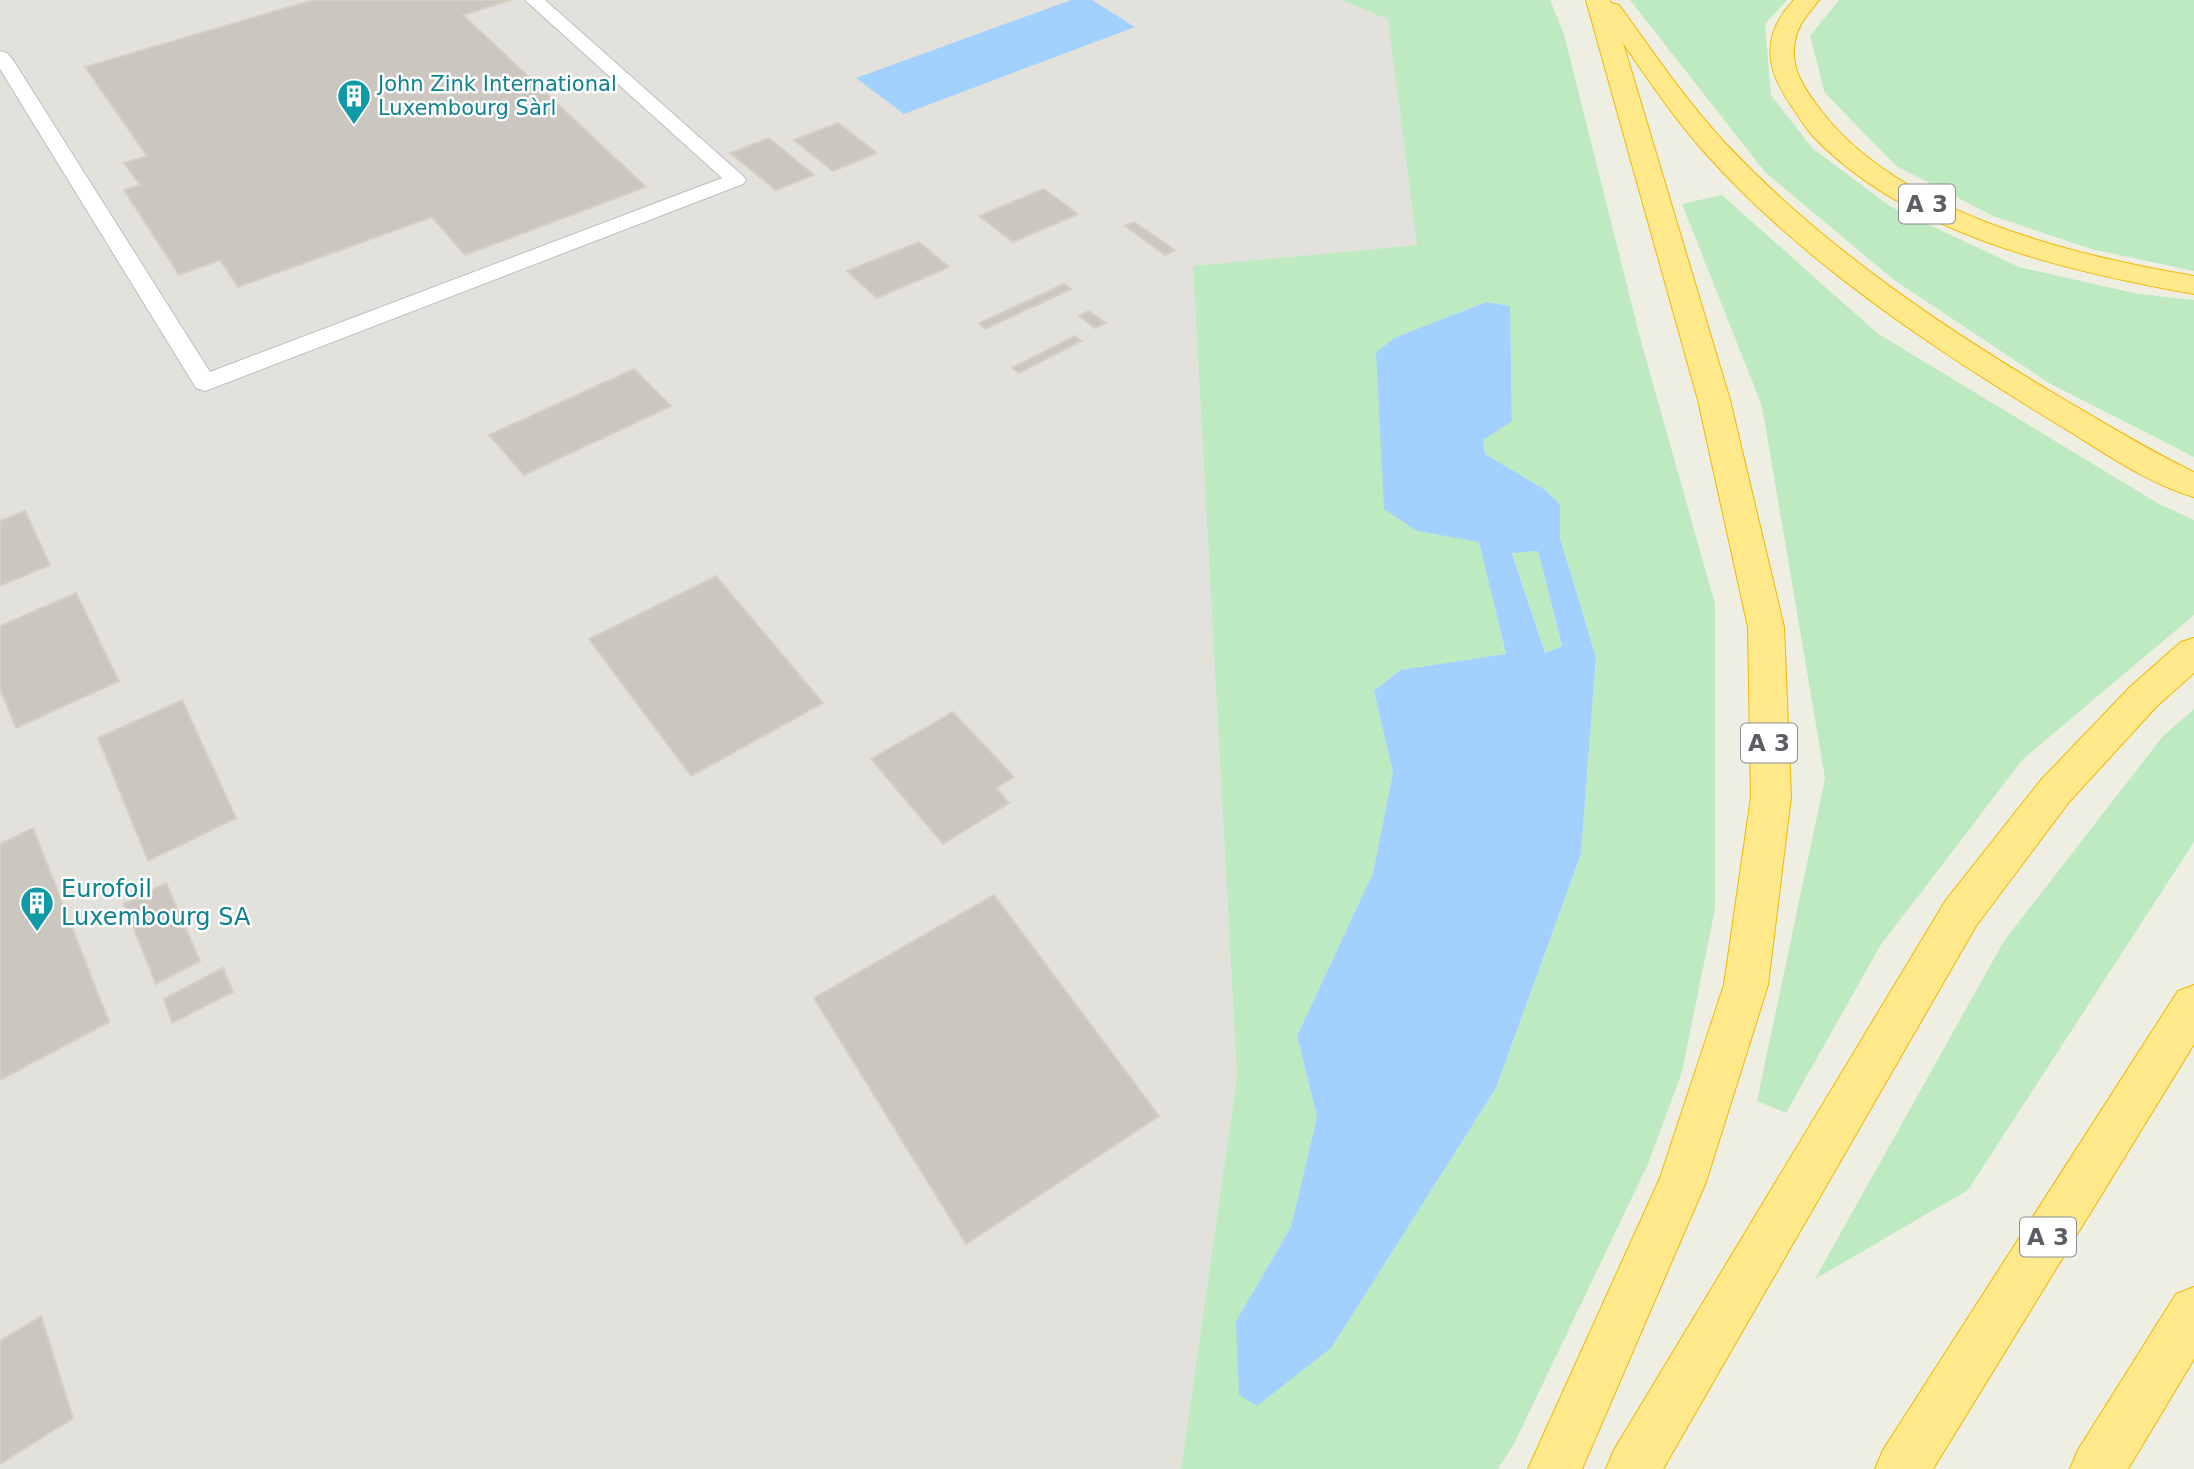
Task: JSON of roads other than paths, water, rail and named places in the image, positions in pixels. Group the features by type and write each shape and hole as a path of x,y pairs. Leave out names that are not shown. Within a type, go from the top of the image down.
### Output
{"highway":[{"name":"A 3","path":"1555,1469 1682,1182 1742,998 1746,985 1771,797 1766,626 1714,400 1598,0"},
{"path":"1604,0 1680,106 1722,154 1820,249 1897,309 1988,369 2162,471 2194,486"},
{"name":"A 3","path":"1807,0 1797,9 1782,39 1781,70 1800,106 1839,149 1888,183 1964,223 2035,250 2139,277 2194,285"},
{"path":"1633,1469 1961,913 2055,791 2144,696 2194,652"},
{"name":"A 3","path":"1902,1469 2194,1005"},
{"path":"2097,1469 2194,1312"}],"lane":[{"path":"0,57 205,383 736,180 534,0"}],"water":[{"path":"1071,0 1092,0 1135,27 904,114 856,78"},
{"path":"1486,302 1510,306 1512,421 1483,440 1485,454 1544,489 1560,504 1560,538 1596,657 1581,854 1496,1088 1332,1347 1257,1406 1239,1395 1236,1321 1291,1227 1317,1117 1297,1036 1373,873 1393,773 1374,691 1400,670 1506,654 1479,542 1417,531 1384,509 1376,352 1396,337","holes":["1538,551 1562,646 1545,653 1512,553"]}],"place":[{"name":"John Zink International Luxembourg Sàrl","path":"354,126"},
{"name":"Eurofoil Luxembourg SA","path":"37,933"}]}
